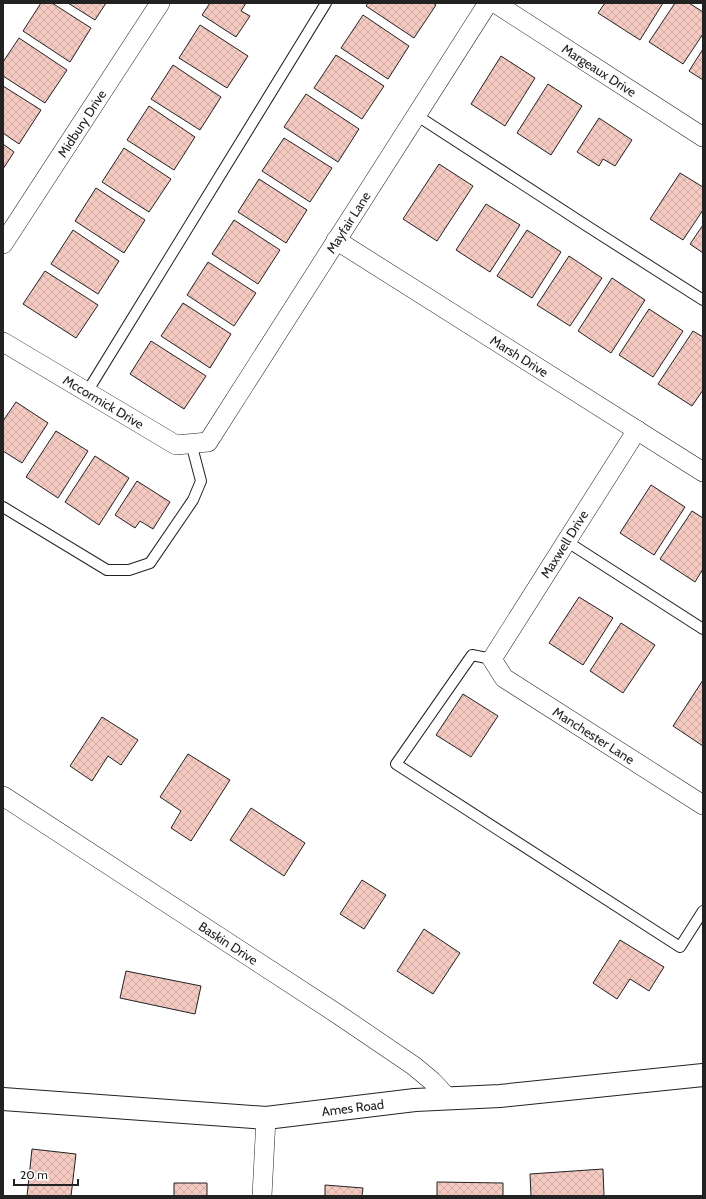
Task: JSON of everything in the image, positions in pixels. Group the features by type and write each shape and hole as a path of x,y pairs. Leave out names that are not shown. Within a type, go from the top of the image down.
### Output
{"street":[{"name":"Midbury Drive","path":"3,244 160,3"},
{"name":"Mayfair Lane","path":"199,443 336,240 488,3"},
{"name":"Margeaux Drive","path":"495,3 703,137"},
{"name":"Marsh Drive","path":"336,240 703,472"},
{"name":"Mccormick Drive","path":"3,342 176,445 199,443"},
{"name":"Maxwell Drive","path":"492,659 637,430"},
{"name":"Manchester Lane","path":"492,659 504,678 703,805"},
{"name":"Baskin Drive","path":"3,796 345,1019 414,1066 432,1081 448,1098"},
{"name":"Ames Road","path":"3,1099 266,1118 414,1100 508,1095 703,1075"},
{"path":"262,1196 266,1118"}],"lane":[{"path":"87,392 326,3"},
{"path":"416,115 703,300"},
{"path":"3,507 108,570 129,570 150,563 193,500 201,481 199,443"},
{"path":"566,541 703,629"},
{"path":"492,659 472,655 396,764 680,947 703,911"}],"building":[{"path":"41,3 52,3 91,28 70,62 23,31"},
{"path":"68,3 106,3 95,20"},
{"path":"210,3 246,3 241,11 250,16 236,37 202,15"},
{"path":"368,3 433,3 436,5 414,38 366,6"},
{"path":"605,3 663,3 640,40 598,13"},
{"path":"675,3 689,3 703,12 703,34 683,64 649,42"},
{"path":"363,15 409,46 388,79 341,48"},
{"path":"200,25 248,56 227,88 179,58"},
{"path":"19,38 67,70 45,103 3,76 3,62"},
{"path":"703,49 703,80 689,71"},
{"path":"336,55 384,86 362,119 314,88"},
{"path":"501,56 535,78 505,126 471,104"},
{"path":"173,65 221,97 200,130 151,99"},
{"path":"548,84 582,106 551,155 517,133"},
{"path":"3,86 41,110 19,144 3,133"},
{"path":"306,94 359,129 338,162 284,127"},
{"path":"149,106 195,137 174,170 127,140"},
{"path":"599,118 632,140 615,166 603,159 599,166 577,152"},
{"path":"284,138 332,168 310,202 262,171"},
{"path":"3,144 14,152 3,169"},
{"path":"124,148 171,179 149,212 102,182"},
{"path":"439,164 473,186 437,241 403,219"},
{"path":"680,173 703,187 703,210 683,240 650,219"},
{"path":"259,179 307,210 286,243 238,212"},
{"path":"96,188 145,220 124,253 75,221"},
{"path":"486,204 520,225 490,272 456,250"},
{"path":"234,220 280,250 258,284 212,254"},
{"path":"703,225 703,253 690,244"},
{"path":"73,230 119,261 98,294 51,264"},
{"path":"527,230 561,252 532,298 497,276"},
{"path":"569,256 602,278 570,326 537,305"},
{"path":"208,262 256,293 234,326 187,295"},
{"path":"45,271 98,305 76,338 23,304"},
{"path":"612,278 645,300 611,353 578,331"},
{"path":"183,303 231,334 210,368 161,336"},
{"path":"649,309 683,331 653,377 619,355"},
{"path":"693,331 703,337 703,390 692,406 658,384"},
{"path":"151,341 206,376 184,409 130,374"},
{"path":"16,402 48,423 22,463 3,451 3,421"},
{"path":"56,431 88,451 58,498 26,477"},
{"path":"95,456 129,478 99,525 65,502"},
{"path":"137,481 170,502 153,529 140,521 135,528 115,515"},
{"path":"651,485 685,507 654,555 620,533"},
{"path":"692,511 703,518 703,569 695,582 660,559"},
{"path":"579,597 613,618 583,665 549,643"},
{"path":"621,623 655,645 623,693 590,671"},
{"path":"703,680 703,746 673,726"},
{"path":"463,694 498,716 471,757 436,735"},
{"path":"102,717 138,740 121,765 108,756 92,781 70,766"},
{"path":"188,754 230,780 191,841 171,828 181,811 160,797"},
{"path":"251,808 305,843 284,876 230,840"},
{"path":"362,880 386,895 364,929 340,914"},
{"path":"424,929 460,953 433,994 397,971"},
{"path":"620,940 664,967 649,991 630,979 617,999 593,983"},
{"path":"126,971 201,986 195,1014 120,998"},
{"path":"32,1149 76,1154 71,1196 27,1196"},
{"path":"603,1169 604,1196 531,1196 530,1174"},
{"path":"437,1182 503,1183 503,1196 437,1196"},
{"path":"174,1183 207,1183 207,1196 174,1196"},
{"path":"325,1185 363,1188 362,1196 325,1196"}]}
